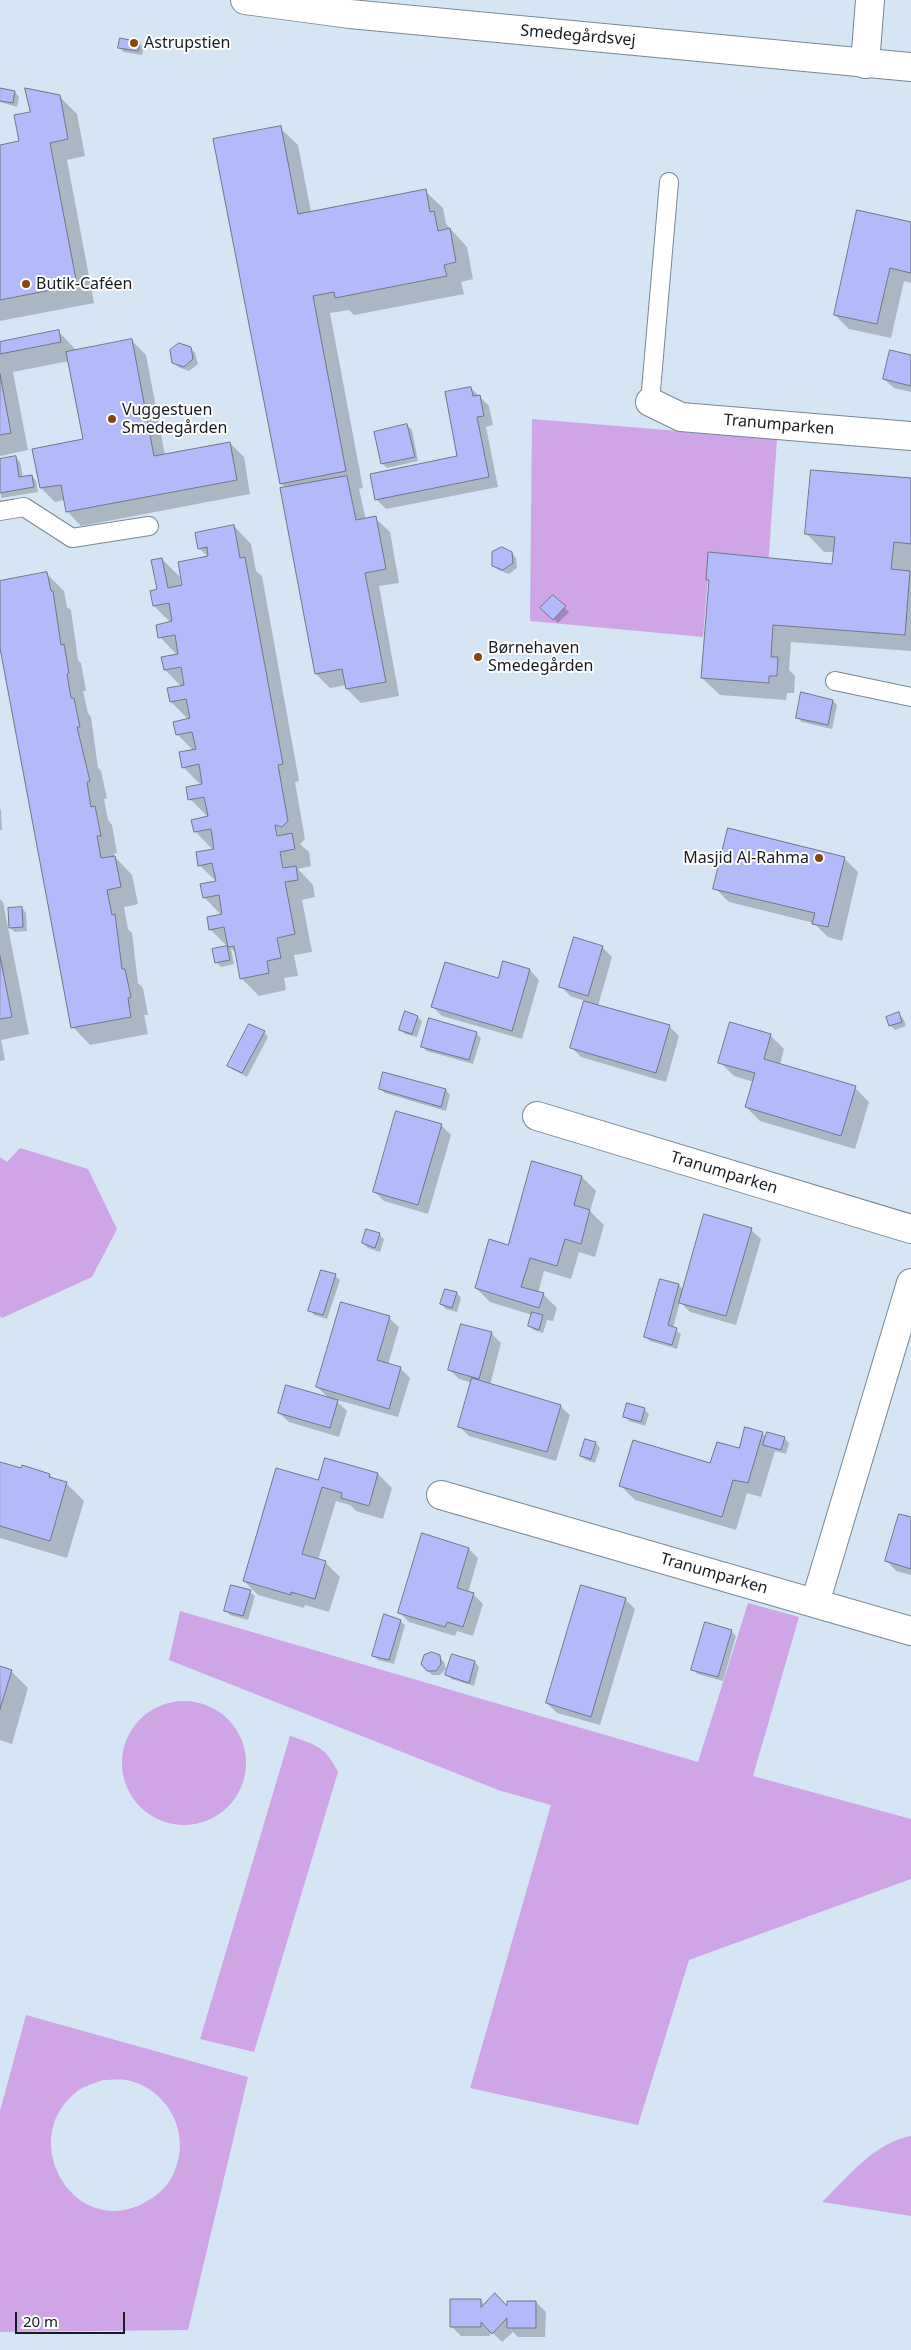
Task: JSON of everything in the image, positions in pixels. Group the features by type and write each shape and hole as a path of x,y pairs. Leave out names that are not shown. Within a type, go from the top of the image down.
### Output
{"street":[{"name":"Smedegårdsvej","path":"245,0 350,14 911,67"},
{"path":"865,64 870,0"},
{"name":"Tranumparken","path":"650,402 681,417 911,436"},
{"name":"Tranumparken","path":"537,1116 911,1229"},
{"path":"815,1603 911,1283"},
{"name":"Tranumparken","path":"441,1495 911,1631"}],"lane":[{"path":"650,402 669,182"},
{"path":"0,511 24,507 72,538 149,526"},
{"path":"835,681 911,697"}],"shaded area":[{"path":"532,419 777,439 768,568 709,564 703,637 530,621"},
{"path":"20,1148 88,1169 117,1229 92,1277 2,1318 0,1316 0,1157 7,1162"},
{"path":"748,1603 799,1617 753,1776 911,1819 911,1879 689,1960 638,2125 470,2088 551,1805 501,1791 169,1660 180,1611 698,1762"},
{"path":"184,1701 208,1706 228,1719 241,1739 246,1763 241,1787 228,1807 208,1820 184,1825 160,1820 140,1807 127,1787 122,1763 127,1739 140,1719 160,1706"},
{"path":"290,1736 319,1748 329,1757 338,1772 254,2052 200,2039"},
{"path":"26,2015 248,2077 188,2330 0,2332 0,2111","holes":["103,2080 126,2080 154,2092 172,2115 178,2129 180,2143 179,2158 174,2173 164,2188 142,2204 116,2211 93,2207 74,2195 59,2176 52,2154 52,2130 62,2107 82,2088"]},
{"path":"911,2136 911,2216 822,2202 874,2153 898,2140"}],"building":[{"path":"120,38 140,42 138,51 118,48"},
{"path":"0,88 15,91 13,103 0,101"},
{"path":"25,88 60,95 68,139 50,143 77,285 0,300 0,145 19,141 14,115 30,112"},
{"path":"281,126 298,214 426,189 430,212 434,211 438,231 450,228 456,262 444,265 447,276 335,298 334,292 313,296 346,471 280,484 213,139"},
{"path":"857,210 911,222 911,273 890,268 877,324 834,315"},
{"path":"59,330 61,342 0,354 0,342"},
{"path":"132,339 154,456 230,442 237,480 66,512 61,485 40,488 32,449 83,439 66,352"},
{"path":"179,343 191,347 193,359 184,367 172,363 170,350"},
{"path":"890,350 911,355 911,386 883,379"},
{"path":"0,374 11,433 0,435"},
{"path":"471,387 473,396 480,395 484,416 477,417 489,477 375,500 370,474 457,456 445,392"},
{"path":"407,424 415,457 381,464 374,432"},
{"path":"16,456 19,477 32,475 34,487 0,493 0,459"},
{"path":"811,470 911,478 911,544 894,542 891,569 910,571 905,635 773,625 771,657 778,657 777,676 769,676 769,683 701,678 709,580 706,580 708,552 832,564 835,537 805,534"},
{"path":"347,476 356,520 376,516 386,569 365,573 386,682 346,689 342,669 315,674 280,488"},
{"path":"234,525 240,558 245,557 283,764 278,765 288,821 282,827 275,825 277,836 292,833 295,849 280,852 283,868 296,866 298,880 285,882 295,934 277,938 281,958 267,961 269,973 240,979 234,946 228,947 224,927 209,930 207,917 222,914 219,895 203,898 200,884 216,881 212,863 198,866 196,852 214,849 211,829 194,832 191,820 208,816 204,797 188,800 186,787 202,784 199,764 182,768 179,752 196,749 192,732 176,735 173,722 190,718 186,699 170,702 167,688 184,685 181,667 164,670 161,657 178,654 175,635 158,638 156,625 172,621 169,603 153,606 150,591 157,589 151,560 162,558 168,588 182,585 178,562 208,556 207,547 198,549 195,533"},
{"path":"502,547 512,552 513,563 503,570 492,566 492,552"},
{"path":"47,572 51,591 53,591 61,645 64,644 71,698 74,698 80,727 77,727 90,781 87,782 91,807 95,806 101,836 97,836 101,858 115,856 121,887 107,890 112,915 115,914 122,969 125,969 131,997 128,998 131,1017 71,1028 0,648 0,581"},
{"path":"553,595 566,606 553,620 540,608"},
{"path":"801,692 833,700 828,725 796,718"},
{"path":"728,828 845,857 828,927 812,924 815,913 713,889"},
{"path":"22,907 23,927 9,928 8,908"},
{"path":"574,937 603,946 588,996 559,987"},
{"path":"227,946 230,960 215,963 212,949"},
{"path":"0,956 12,1017 0,1019"},
{"path":"503,961 530,969 512,1031 431,1007 445,962 498,978"},
{"path":"584,1001 670,1025 656,1073 570,1048"},
{"path":"405,1011 418,1016 412,1034 399,1030"},
{"path":"899,1012 902,1022 889,1026 886,1017"},
{"path":"429,1018 477,1032 469,1060 421,1047"},
{"path":"730,1022 771,1034 764,1059 856,1086 841,1136 745,1107 755,1073 718,1063"},
{"path":"249,1024 265,1031 242,1073 227,1066"},
{"path":"383,1072 446,1089 441,1107 379,1089"},
{"path":"396,1111 442,1124 418,1205 373,1192"},
{"path":"532,1161 582,1176 574,1205 590,1210 581,1244 565,1239 557,1266 530,1258 521,1287 544,1293 539,1308 475,1288 489,1239 508,1245"},
{"path":"704,1214 752,1228 726,1316 679,1303"},
{"path":"366,1229 380,1233 375,1248 362,1243"},
{"path":"321,1270 336,1274 323,1315 308,1311"},
{"path":"660,1279 679,1284 668,1325 677,1328 672,1345 644,1337"},
{"path":"445,1289 457,1292 452,1308 440,1304"},
{"path":"341,1302 390,1316 377,1360 401,1367 389,1409 316,1387"},
{"path":"532,1312 543,1315 539,1330 528,1326"},
{"path":"461,1324 492,1332 479,1379 448,1370"},
{"path":"472,1378 561,1405 547,1452 458,1427"},
{"path":"286,1385 338,1400 330,1428 278,1413"},
{"path":"627,1403 645,1408 641,1422 623,1417"},
{"path":"745,1427 763,1432 748,1483 733,1480 722,1517 619,1486 633,1440 710,1463 717,1442 739,1448"},
{"path":"767,1432 785,1437 781,1450 763,1445"},
{"path":"585,1439 596,1442 591,1459 580,1456"},
{"path":"325,1458 378,1473 369,1506 341,1498 342,1493 322,1487 302,1554 326,1561 315,1599 291,1592 291,1595 243,1581 276,1468 318,1480"},
{"path":"0,1462 21,1468 22,1465 50,1474 49,1477 67,1482 50,1541 0,1526"},
{"path":"899,1514 911,1517 911,1569 885,1561"},
{"path":"422,1533 469,1548 457,1588 474,1593 463,1627 447,1622 445,1627 398,1613"},
{"path":"231,1585 251,1590 243,1616 224,1611"},
{"path":"581,1585 626,1598 591,1717 546,1703"},
{"path":"384,1614 401,1620 389,1660 372,1656"},
{"path":"705,1622 732,1630 718,1677 691,1670"},
{"path":"432,1652 440,1655 441,1664 436,1671 427,1671 421,1664 424,1655"},
{"path":"452,1654 475,1661 469,1683 445,1675"},
{"path":"0,1666 12,1670 0,1709"},
{"path":"495,2293 507,2306 507,2301 536,2301 536,2328 507,2328 507,2318 492,2334 481,2322 481,2327 450,2327 450,2299 481,2299 481,2307"}],"place":[{"name":"Astrupstien","path":"134,43"},
{"name":"Butik-Caféen","path":"26,284"},
{"name":"Vuggestuen Smedegården","path":"112,419"},
{"name":"Børnehaven Smedegården","path":"478,657"},
{"name":"Masjid Al-Rahma","path":"819,858"}]}
